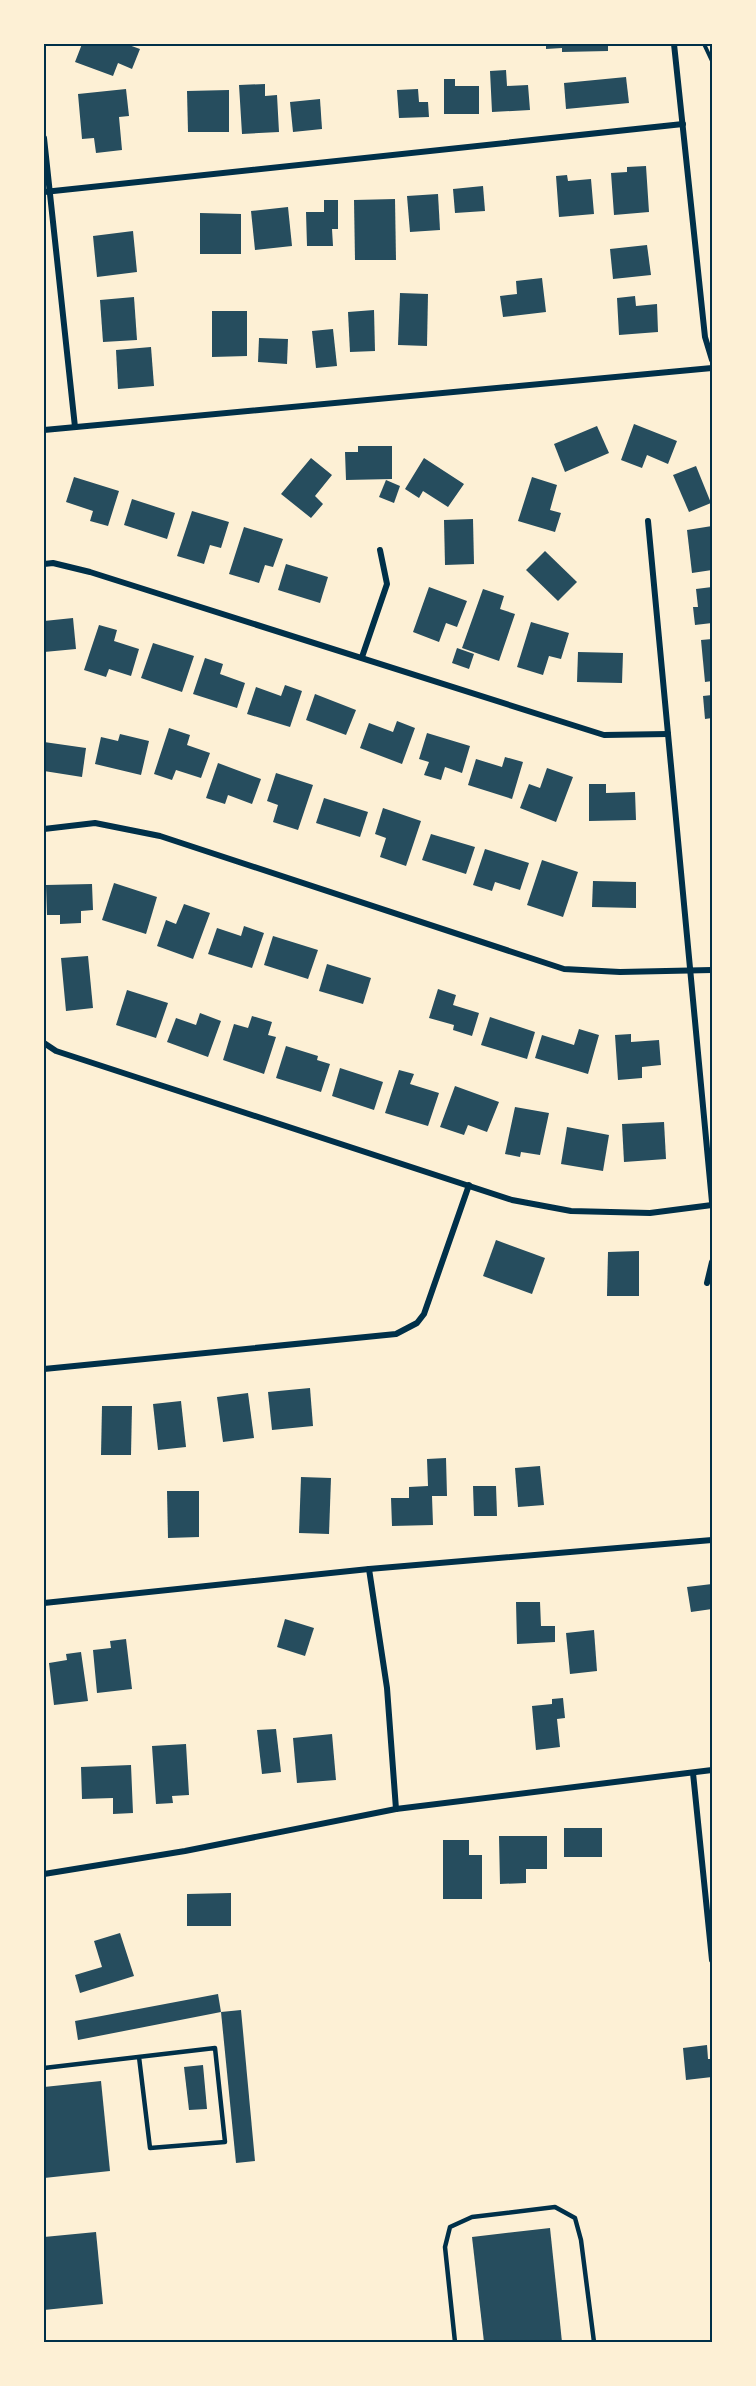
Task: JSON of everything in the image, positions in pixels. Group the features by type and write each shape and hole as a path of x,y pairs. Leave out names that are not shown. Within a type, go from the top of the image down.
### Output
{"street":[{"path":"674,44 705,337 712,360"},
{"path":"46,192 683,124"},
{"path":"44,138 46,192 75,427"},
{"path":"44,430 712,369"},
{"path":"44,1043 56,1051 512,1200 571,1211 650,1213 712,1204 648,521"},
{"path":"363,657 387,584 380,550"},
{"path":"44,564 53,563 90,572 604,735 668,734"},
{"path":"44,829 95,824 160,836 564,969 620,972 712,970"},
{"path":"44,1369 396,1334 405,1331 424,1314 469,1185"},
{"path":"707,1283 712,1262"},
{"path":"44,1603 369,1569 712,1540"},
{"path":"369,1569 387,1688 396,1809"},
{"path":"44,1874 185,1851 396,1809 712,1770"},
{"path":"693,1773 712,1960"}],"lane":[{"path":"44,2068 216,2048 225,2142 150,2148 139,2057"},
{"path":"455,2343 445,2247 450,2227 472,2217 555,2207 575,2218 581,2240 594,2343"}],"path":[{"path":"704,44 712,62"}],"building":[{"path":"82,44 126,44 140,49 132,69 118,63 113,76 75,62"},
{"path":"546,44 608,44 608,51 562,52 562,48 546,49"},
{"path":"506,70 507,86 528,85 530,110 492,112 490,71"},
{"path":"626,77 629,103 566,109 564,83"},
{"path":"444,79 455,79 455,86 479,86 479,114 444,114"},
{"path":"265,84 265,96 277,95 279,132 242,134 239,85"},
{"path":"126,89 129,116 119,117 122,150 96,153 94,138 82,139 78,94"},
{"path":"418,89 419,102 428,102 429,117 399,118 397,90"},
{"path":"229,90 229,132 188,132 187,91"},
{"path":"320,99 322,129 293,132 290,102"},
{"path":"646,166 649,212 614,215 611,173 627,172 627,167"},
{"path":"567,175 568,181 591,179 594,214 559,217 556,176"},
{"path":"483,186 485,211 455,213 453,189"},
{"path":"438,194 440,230 410,232 407,196"},
{"path":"395,199 396,260 355,260 354,200"},
{"path":"324,200 338,200 338,229 332,229 333,246 307,246 306,212 324,212"},
{"path":"288,207 292,246 255,250 251,211"},
{"path":"200,213 241,214 241,254 200,254"},
{"path":"133,231 137,272 97,277 93,236"},
{"path":"647,245 651,275 613,279 610,249"},
{"path":"542,278 546,312 503,317 500,296 517,294 516,281"},
{"path":"400,293 428,294 427,346 398,345"},
{"path":"635,296 636,306 657,304 658,332 619,335 617,298"},
{"path":"134,297 137,340 103,342 100,300"},
{"path":"374,310 375,351 350,352 348,312"},
{"path":"212,311 247,311 247,356 212,357"},
{"path":"333,329 337,366 316,368 312,331"},
{"path":"259,338 288,339 287,364 258,362"},
{"path":"151,347 154,386 118,389 116,350"},
{"path":"634,424 677,441 668,464 647,455 642,468 621,460"},
{"path":"597,426 609,453 565,472 554,444"},
{"path":"358,446 392,446 392,479 346,480 345,452 358,452"},
{"path":"311,458 332,475 315,496 323,504 311,518 281,494"},
{"path":"424,458 464,484 448,507 423,491 419,498 405,489"},
{"path":"696,466 711,503 689,512 673,475"},
{"path":"74,477 119,491 108,526 90,521 93,511 66,502"},
{"path":"532,477 557,485 550,510 561,513 555,532 518,521"},
{"path":"386,480 400,486 394,503 379,497"},
{"path":"132,499 175,513 167,539 124,525"},
{"path":"192,511 229,522 221,548 210,545 204,564 177,556"},
{"path":"473,519 474,564 445,565 444,520"},
{"path":"712,526 712,570 692,573 687,530"},
{"path":"244,527 283,539 273,567 265,565 259,583 229,574"},
{"path":"545,551 577,582 558,601 526,570"},
{"path":"286,564 328,577 320,603 278,590"},
{"path":"429,587 467,601 457,627 446,623 439,642 413,632"},
{"path":"712,587 712,623 695,625 693,607 698,607 696,589"},
{"path":"483,589 504,596 500,609 515,614 499,661 462,648"},
{"path":"73,618 76,649 44,652 44,621"},
{"path":"531,622 569,633 561,659 549,656 543,675 517,667"},
{"path":"99,625 117,630 114,641 139,649 131,676 109,669 106,677 84,670"},
{"path":"712,639 712,681 705,682 701,640"},
{"path":"153,643 194,656 182,692 141,678"},
{"path":"457,648 474,654 469,669 452,663"},
{"path":"578,652 623,653 622,683 577,682"},
{"path":"205,658 223,664 220,674 245,683 237,708 193,694"},
{"path":"285,685 302,691 290,727 247,714 256,687 281,696"},
{"path":"315,694 356,710 346,735 306,720"},
{"path":"712,695 712,718 705,719 703,696"},
{"path":"397,721 415,728 402,764 360,748 369,723 393,732"},
{"path":"169,728 190,735 187,745 210,753 201,778 176,770 172,780 154,774"},
{"path":"427,733 470,746 462,773 445,767 441,780 424,775 429,762 419,759"},
{"path":"120,734 149,741 141,775 95,764 101,737 118,741"},
{"path":"44,742 86,748 82,777 44,771"},
{"path":"505,757 523,762 512,799 468,785 476,759 502,767"},
{"path":"218,763 261,779 252,804 228,795 225,804 206,798"},
{"path":"547,768 573,777 556,822 520,808 529,784 540,788"},
{"path":"276,773 313,785 298,830 273,822 278,805 267,801"},
{"path":"589,784 606,784 606,793 635,792 636,820 589,821"},
{"path":"324,798 368,812 360,837 316,823"},
{"path":"383,808 421,821 406,866 380,857 386,838 375,834"},
{"path":"431,834 475,847 466,874 422,860"},
{"path":"485,849 529,863 520,890 495,882 492,891 473,885"},
{"path":"542,860 578,872 563,917 527,905"},
{"path":"593,881 636,882 636,908 592,907"},
{"path":"114,883 157,897 146,934 102,920"},
{"path":"92,884 93,910 81,911 81,923 60,924 60,915 47,915 46,885"},
{"path":"184,904 210,913 193,959 157,946 166,920 176,924"},
{"path":"244,926 264,933 252,968 208,954 217,928 241,936"},
{"path":"273,936 318,950 308,979 264,965"},
{"path":"88,956 93,1008 66,1011 61,958"},
{"path":"327,964 371,978 363,1004 319,991"},
{"path":"438,989 456,995 453,1005 479,1013 472,1036 453,1030 454,1025 429,1018"},
{"path":"127,990 168,1003 156,1038 116,1025"},
{"path":"200,1013 221,1021 208,1057 167,1042 176,1018 196,1025"},
{"path":"252,1016 272,1022 268,1035 276,1037 264,1074 223,1060 234,1024 248,1028"},
{"path":"490,1017 535,1032 527,1059 481,1045"},
{"path":"579,1029 599,1035 588,1074 535,1058 542,1035 574,1045"},
{"path":"631,1034 631,1042 659,1040 661,1065 642,1067 642,1078 618,1080 615,1035"},
{"path":"286,1046 318,1056 317,1060 330,1064 321,1092 276,1078"},
{"path":"340,1068 383,1082 374,1110 332,1096"},
{"path":"399,1070 414,1074 410,1084 439,1093 428,1126 385,1113"},
{"path":"455,1086 499,1102 487,1132 468,1125 464,1135 440,1127"},
{"path":"515,1107 549,1113 540,1155 521,1152 520,1157 505,1154"},
{"path":"664,1122 666,1159 624,1162 622,1124"},
{"path":"567,1127 609,1135 603,1171 561,1164"},
{"path":"496,1240 545,1258 532,1294 483,1276"},
{"path":"639,1251 639,1296 607,1296 608,1252"},
{"path":"310,1388 313,1426 272,1430 268,1392"},
{"path":"248,1393 254,1438 223,1442 217,1397"},
{"path":"181,1401 186,1447 158,1450 153,1404"},
{"path":"102,1406 132,1406 131,1455 101,1455"},
{"path":"446,1458 447,1496 432,1496 433,1525 392,1526 391,1498 409,1498 409,1487 428,1486 427,1459"},
{"path":"540,1466 544,1505 518,1507 515,1468"},
{"path":"301,1477 331,1478 329,1534 299,1533"},
{"path":"473,1486 496,1486 497,1516 474,1516"},
{"path":"167,1491 199,1491 199,1537 168,1538"},
{"path":"712,1584 712,1609 691,1612 687,1587"},
{"path":"516,1602 540,1602 541,1626 555,1626 555,1642 517,1644"},
{"path":"285,1619 314,1628 305,1656 277,1647"},
{"path":"594,1630 597,1671 570,1674 566,1633"},
{"path":"126,1639 132,1689 97,1693 93,1650 111,1648 110,1641"},
{"path":"81,1652 88,1701 54,1705 49,1663 67,1660 66,1654"},
{"path":"563,1698 565,1718 557,1719 560,1747 536,1750 532,1706 552,1704 552,1699"},
{"path":"276,1729 281,1772 262,1774 257,1730"},
{"path":"332,1734 336,1780 297,1783 293,1738"},
{"path":"186,1744 189,1795 172,1796 173,1803 156,1804 152,1746"},
{"path":"131,1765 133,1813 113,1814 113,1798 82,1799 81,1767"},
{"path":"564,1828 602,1828 602,1857 564,1857"},
{"path":"499,1836 547,1836 547,1869 526,1869 526,1883 500,1884"},
{"path":"443,1840 469,1840 469,1855 482,1855 482,1899 443,1899"},
{"path":"231,1893 231,1926 187,1926 187,1894"},
{"path":"120,1933 134,1976 80,1993 75,1975 102,1967 94,1941"},
{"path":"218,1994 221,2012 78,2040 75,2021"},
{"path":"241,2010 255,2161 236,2163 221,2012"},
{"path":"707,2045 708,2059 712,2059 712,2077 686,2080 683,2048"},
{"path":"203,2065 207,2109 189,2110 184,2067"},
{"path":"101,2081 110,2171 44,2178 44,2087"},
{"path":"550,2228 562,2342 484,2342 472,2237"},
{"path":"96,2232 103,2304 44,2310 44,2237"}]}
